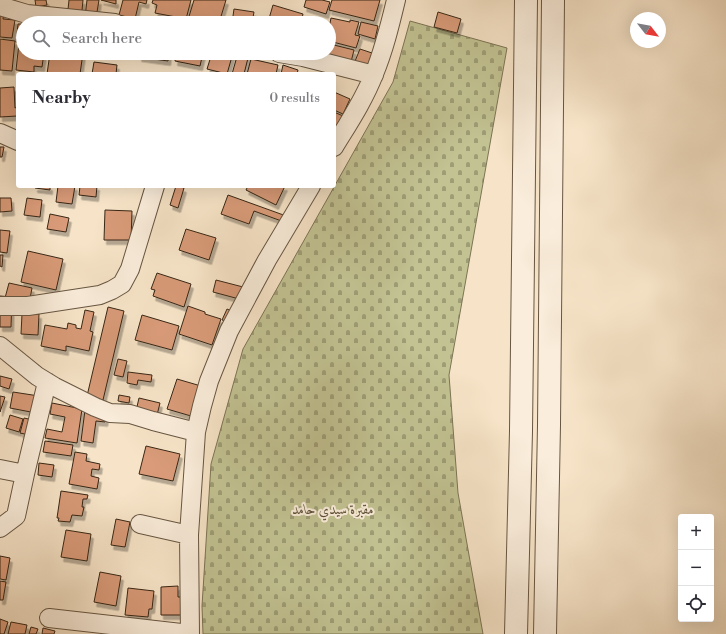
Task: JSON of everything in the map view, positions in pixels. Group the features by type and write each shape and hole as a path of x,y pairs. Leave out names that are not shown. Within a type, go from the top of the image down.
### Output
{"street":[{"path":"336,144 374,75 381,56 396,0"},
{"path":"516,634 521,431 526,0"},
{"path":"545,634 550,409 553,0"},
{"path":"0,6 27,14 47,16"},
{"path":"315,60 374,75"},
{"path":"0,133 16,140"},
{"path":"0,306 28,306 100,295 122,284 130,269 154,188"},
{"path":"49,618 190,634 189,535 196,432 209,380 229,331 267,260 310,188"},
{"path":"0,346 25,367 47,382 95,407 110,413 130,414 196,432"},
{"path":"0,528 16,516 47,382"},
{"path":"0,469 25,474"},
{"path":"140,524 189,535"}],"green space":[{"name":"مقبرة سيدي حامد","path":"410,21 507,48 449,375 458,493 483,634 203,634 202,606 211,464 243,349 333,188 336,188 336,183 393,82"}],"building":[{"path":"35,0 46,0 47,5 36,7"},
{"path":"69,0 83,0 81,16 67,16"},
{"path":"87,0 99,0 96,16 85,16"},
{"path":"101,0 116,0 116,4"},
{"path":"123,0 147,0 146,4 139,2 136,16 119,15"},
{"path":"153,0 191,0 187,16 171,16 155,13 157,5 152,3"},
{"path":"194,0 226,0 221,16 189,16"},
{"path":"306,0 322,0 330,2 326,14 304,7"},
{"path":"332,0 380,0 374,21 329,10"},
{"path":"273,5 303,14 303,16 270,16"},
{"path":"234,9 254,12 253,16 233,16"},
{"path":"438,12 461,19 457,33 434,27"},
{"path":"0,13 4,13 3,19 15,20 12,38 0,37"},
{"path":"336,19 359,22 355,35 360,36 356,48 336,43"},
{"path":"361,22 378,26 375,39 358,34"},
{"path":"0,39 15,41 12,71 0,70"},
{"path":"336,46 354,50 351,62 334,60 336,60"},
{"path":"360,49 372,53 366,71 353,66"},
{"path":"17,60 43,60 42,67 34,66 34,72 16,70"},
{"path":"49,60 82,60 80,72 47,72"},
{"path":"175,60 201,60 200,66"},
{"path":"210,60 231,60 228,72 219,72 207,69"},
{"path":"236,60 248,60 244,72 233,72"},
{"path":"251,60 278,65 276,72 248,72"},
{"path":"94,62 117,65 116,72 92,72"},
{"path":"283,65 298,70 298,72 281,72"},
{"path":"14,87 16,116 0,117 0,88"},
{"path":"336,93 350,99 343,114 336,111"},
{"path":"336,113 343,116 336,132"},
{"path":"0,147 4,147 2,157 0,157"},
{"path":"35,188 50,188 50,190"},
{"path":"58,188 75,188 72,204 56,202"},
{"path":"80,188 97,188 96,197 79,195"},
{"path":"175,188 184,188 178,208 170,205"},
{"path":"247,188 284,188 276,205 246,190"},
{"path":"228,195 289,217 287,223 254,211 249,224 221,214"},
{"path":"0,198 11,198 12,211 0,212"},
{"path":"27,198 42,200 40,217 24,215"},
{"path":"105,210 132,211 131,240 104,240"},
{"path":"50,214 69,218 66,232 47,229"},
{"path":"186,229 216,238 209,260 179,250"},
{"path":"0,230 10,231 7,253 0,252"},
{"path":"28,251 63,259 56,290 21,282"},
{"path":"0,255 3,255 2,267 0,266"},
{"path":"157,273 191,284 184,307 153,296 155,290 151,289"},
{"path":"216,280 247,288 243,300 213,292"},
{"path":"9,283 32,288 29,304 5,298"},
{"path":"0,296 12,297 11,327 0,327"},
{"path":"188,306 205,312 205,314 221,319 212,345 179,334"},
{"path":"108,307 124,311 103,400 87,396"},
{"path":"227,309 234,312 230,322 222,320"},
{"path":"85,310 94,312 90,331 93,332 89,351 66,346 66,351 41,346 45,325 67,329 68,323 76,325 76,328 81,329"},
{"path":"22,314 39,314 38,335 21,334"},
{"path":"142,315 179,326 172,350 135,340"},
{"path":"118,359 127,361 123,377 114,375"},
{"path":"128,372 152,375 151,382 138,380 137,385 127,383"},
{"path":"0,376 12,379 9,389 0,386"},
{"path":"177,379 201,386 191,416 167,409"},
{"path":"13,392 39,396 36,413 10,408"},
{"path":"119,395 130,397 129,403 118,401"},
{"path":"0,396 5,397 0,412"},
{"path":"139,398 160,403 157,415 136,411"},
{"path":"52,403 82,409 77,443 45,438 47,429 62,432 65,417 50,414"},
{"path":"85,410 107,413 105,422 96,421 93,443 81,441"},
{"path":"10,415 23,419 19,432 6,428"},
{"path":"24,418 33,420 29,435 20,433"},
{"path":"45,441 73,445 71,456 43,452"},
{"path":"146,446 180,454 173,481 139,474"},
{"path":"75,452 87,454 86,461 100,464 99,470 92,469 91,476 99,478 97,489 69,484"},
{"path":"39,463 54,465 52,477 38,475"},
{"path":"61,491 88,495 87,499 83,499 82,507 84,507 82,516 72,515 70,522 58,521 59,518 57,518"},
{"path":"116,519 130,522 125,547 111,545"},
{"path":"66,530 91,534 87,561 61,557"},
{"path":"0,556 10,558 6,580 0,579"},
{"path":"100,572 121,576 116,606 94,602"},
{"path":"0,581 6,582 3,600 0,600"},
{"path":"178,586 178,597 182,597 182,615 161,615 161,587"},
{"path":"128,588 154,591 152,609 149,609 148,617 125,615"},
{"path":"0,619 8,622 4,634 0,634"},
{"path":"11,622 27,625 25,634 8,634"},
{"path":"31,627 38,629 36,634 29,634"},
{"path":"43,628 55,631 54,634 42,634"}]}
